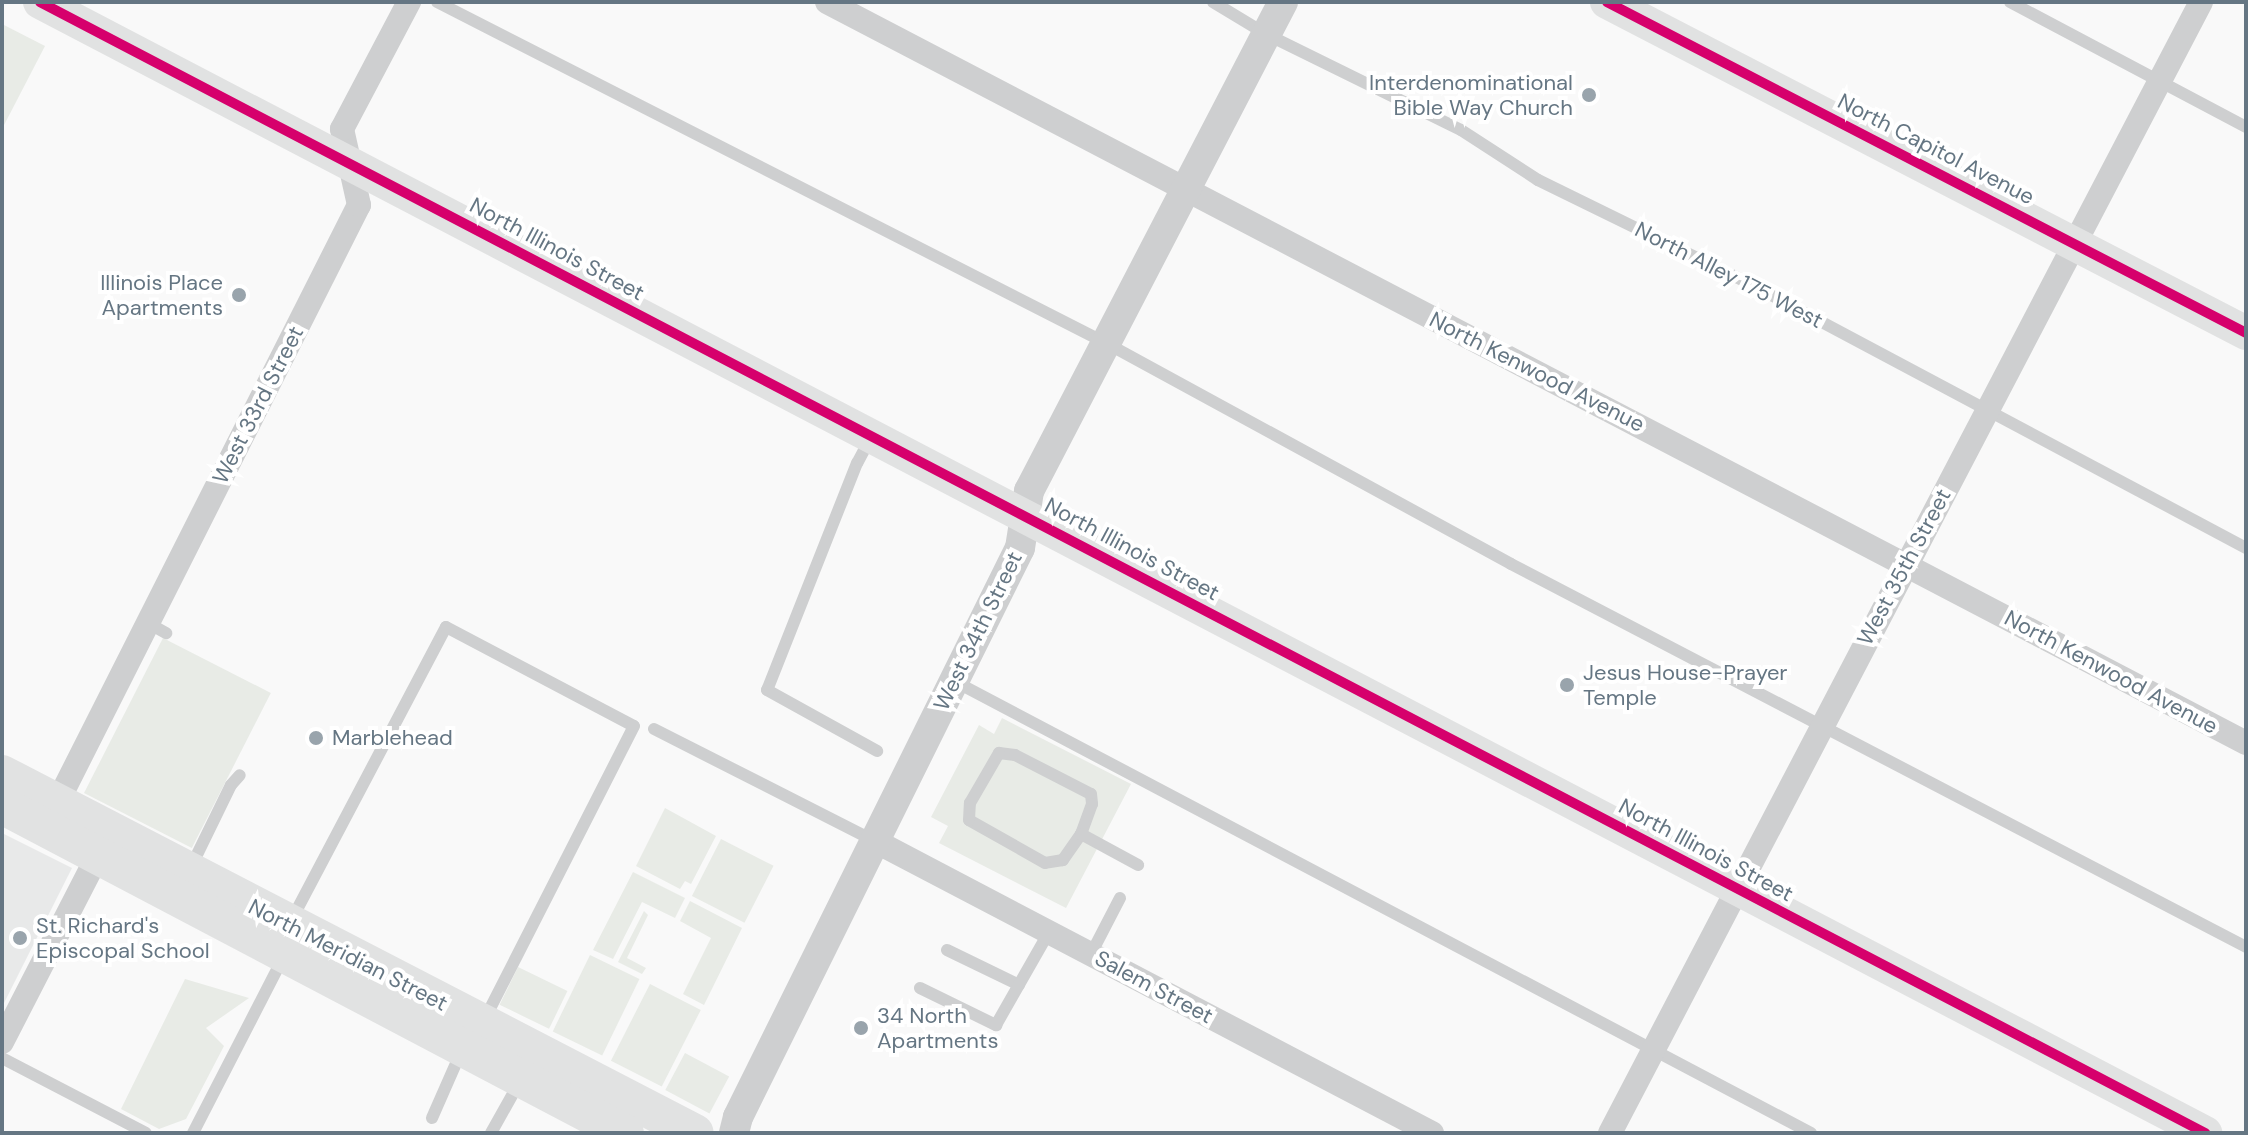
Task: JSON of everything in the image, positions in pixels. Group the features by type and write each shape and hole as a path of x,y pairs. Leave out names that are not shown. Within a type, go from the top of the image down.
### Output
{"main road":[{"name":"North Illinois Street","path":"40,2 2205,1133"},
{"name":"North Capitol Avenue","path":"1607,2 2246,333"},
{"name":"North Meridian Street","path":"2,774 189,872 287,939"},
{"name":"North Meridian Street","path":"2,805 98,855 287,939 473,1035 695,1133"},
{"name":"North Meridian Street","path":"473,1035 522,1076 625,1133"}],"street":[{"name":"West 33rd Street","path":"57,803 157,628 359,205 342,129 409,2"},
{"name":"North Kenwood Avenue","path":"827,2 2246,743"},
{"name":"West 34th Street","path":"734,1133 738,1117 1020,548 1029,491 1283,2"},
{"name":"West 35th Street","path":"1610,1133 1735,888 2201,2"},
{"name":"Salem Street","path":"875,841 1432,1133"},
{"path":"2,1042 98,855"}],"lane":[{"path":"437,2 1106,343 1511,564 2246,947"},
{"name":"North Alley 175 West","path":"1213,2 1266,34 1461,130 1538,180 1756,287 2246,548"},
{"path":"2010,2 2246,127"},
{"path":"872,436 858,459 767,690 877,751"},
{"path":"193,1133 287,939 446,627 634,726 432,1118"},
{"path":"954,681 1811,1133"},
{"path":"654,729 875,841"},
{"path":"999,753 1015,755 1091,794 1092,804 1081,834 1063,860 1045,863 974,825 967,812 993,758 999,753"},
{"path":"189,872 231,785 240,775"},
{"path":"1081,834 1138,865"},
{"path":"1091,954 1120,898"},
{"path":"920,988 996,1025 1049,932"},
{"path":"947,950 1019,985"},
{"path":"2,1058 146,1133"},
{"path":"491,1133 522,1076"}],"shaded area":[{"path":"2,24 45,46 2,129"},
{"path":"163,638 271,693 192,848 84,793"},
{"path":"1002,718 1131,784 1066,908 939,843 948,826 931,817 979,725 994,734"},
{"path":"665,808 716,836 691,884 685,881 680,889 636,866"},
{"name":"St. Richard's Episcopal School","path":"2,833 72,868 2,1007"},
{"path":"721,839 774,866 745,923 692,896"},
{"path":"633,872 685,898 675,918 642,902 613,959 593,950"},
{"path":"690,901 742,928 704,1005 683,994 711,938 680,921"},
{"path":"644,911 648,915 627,958 646,968 642,974 618,962"},
{"path":"590,955 639,979 602,1056 553,1031"},
{"path":"518,967 567,991 549,1029 500,1005"},
{"path":"185,979 249,998 206,1028 224,1046 186,1119 159,1129 121,1109"},
{"path":"650,984 701,1010 662,1087 611,1061"},
{"path":"685,1053 729,1076 709,1114 665,1090"}],"cycle path":[{"path":"40,2 2205,1133"},
{"path":"1607,2 2246,333"}],"place":[{"name":"Interdenominational Bible Way Church","path":"1589,95"},
{"name":"Illinois Place Apartments","path":"239,295"},
{"name":"Jesus House-Prayer Temple","path":"1567,685"},
{"name":"Marblehead","path":"316,738"},
{"name":"St. Richard's Episcopal School","path":"20,938"},
{"name":"34 North Apartments","path":"861,1028"}]}
